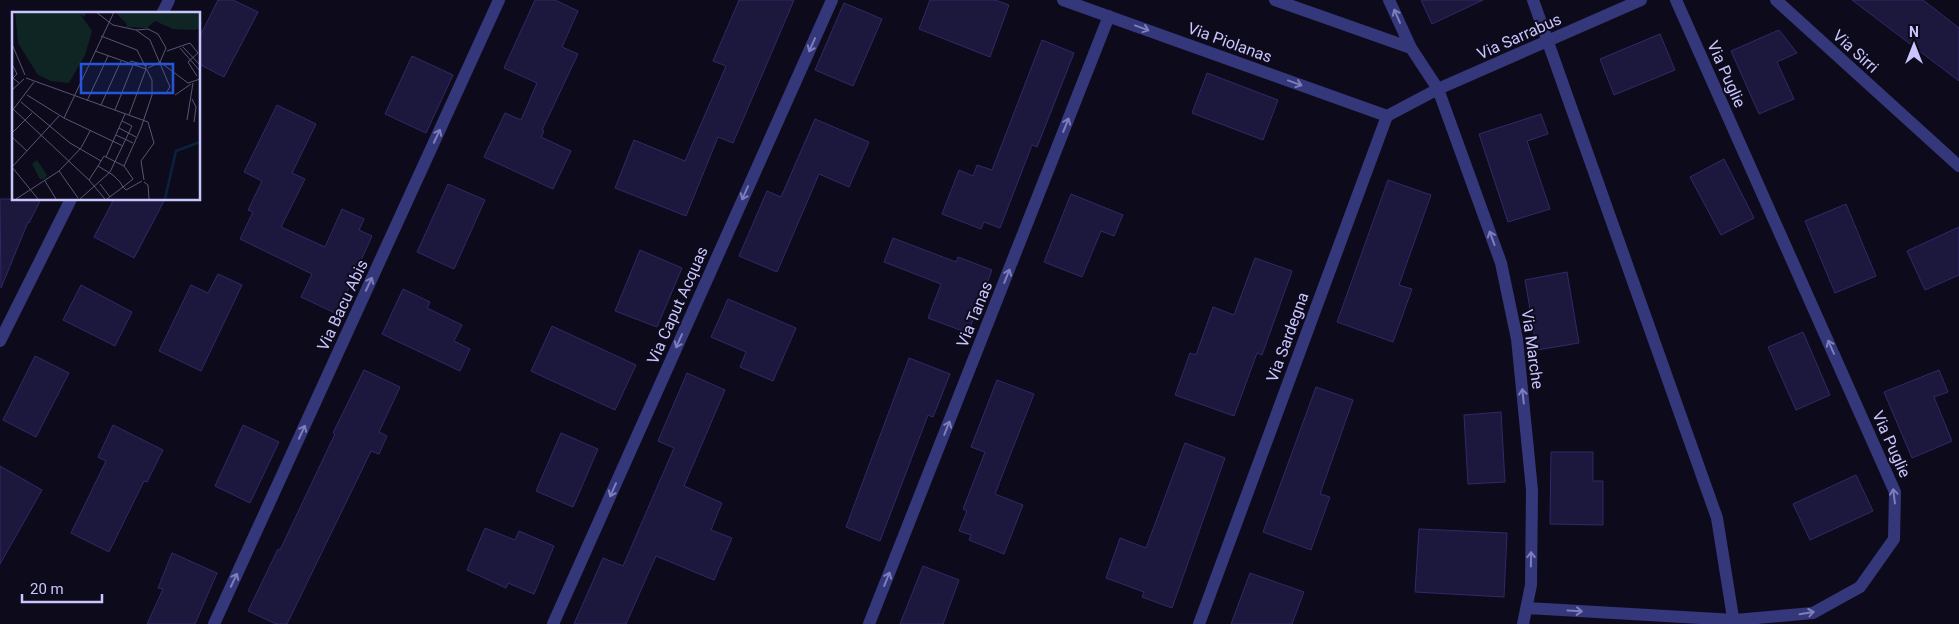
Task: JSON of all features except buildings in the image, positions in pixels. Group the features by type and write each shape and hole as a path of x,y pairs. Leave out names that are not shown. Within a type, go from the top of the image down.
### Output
{"street":[{"path":"163,12 169,0"},
{"name":"Via Bacu Abis","path":"214,624 499,0"},
{"name":"Via Caput Acquas","path":"553,624 832,0"},
{"name":"Via Piolanas","path":"1063,0 1386,116"},
{"path":"1275,0 1411,48"},
{"name":"Via Marche","path":"1389,0 1411,48 1438,89 1501,263 1517,339 1532,490 1531,585 1524,624"},
{"path":"1533,0 1717,518 1734,622"},
{"name":"Via Sarrabus","path":"1438,89 1641,0"},
{"name":"Via Puglie","path":"1527,608 1734,622 1813,613 1860,587 1894,539 1896,492 1676,0"},
{"name":"Via Sirri","path":"1776,0 1959,166"},
{"name":"Via Tanas","path":"869,624 1109,16"},
{"path":"1386,116 1438,89"},
{"name":"Via Sardegna","path":"1199,624 1386,116"},
{"path":"0,341 70,200"}]}
